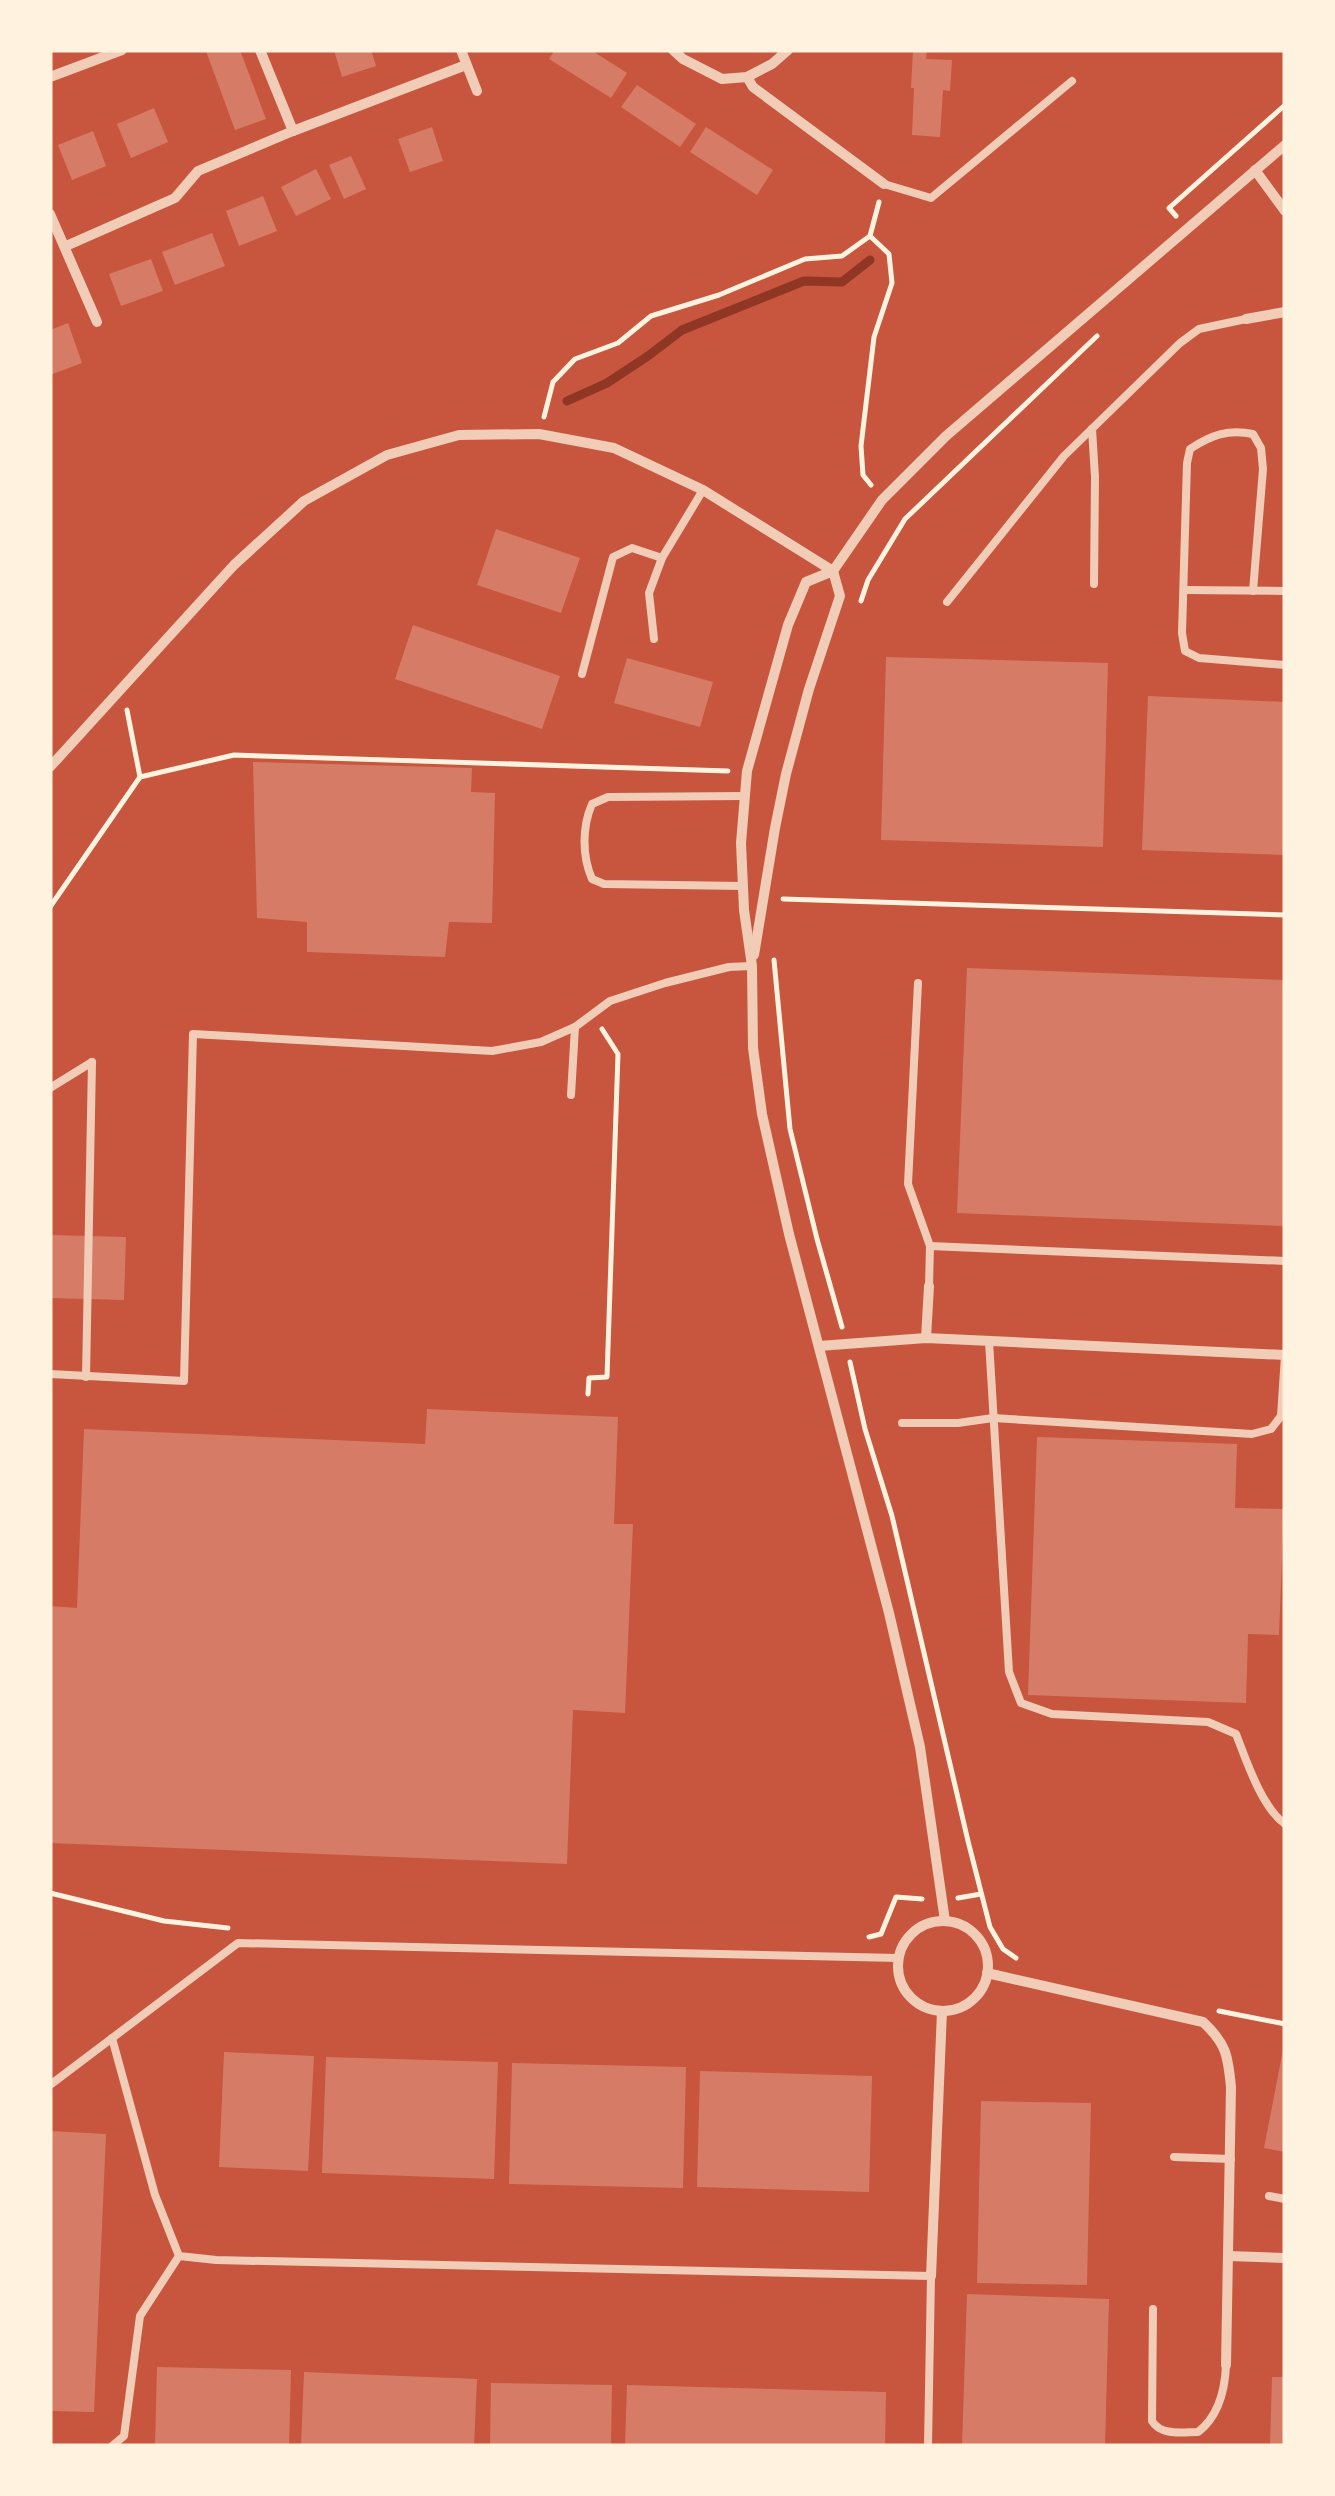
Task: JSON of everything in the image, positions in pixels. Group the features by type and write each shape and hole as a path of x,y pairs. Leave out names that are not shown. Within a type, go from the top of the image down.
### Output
{"street":[{"path":"50,78 122,50"},
{"path":"260,50 293,131"},
{"path":"461,50 477,91"},
{"path":"673,50 722,79 747,77 788,50"},
{"path":"66,246 175,198 198,171 466,65"},
{"path":"747,77 753,87 884,184"},
{"path":"946,1921 920,1747 762,1114 741,843 747,771 788,625 806,582 833,571 882,500 946,436 1285,145"},
{"path":"1255,170 1285,211"},
{"path":"50,214 98,322"},
{"path":"1246,319 1285,312"},
{"path":"50,766 234,564 304,500 387,455 460,435 539,434 614,448 703,490 833,571 840,596 808,689 774,828 752,966"},
{"path":"926,1338 929,1286"},
{"path":"818,1346 926,1338 1285,1355"},
{"path":"946,1921 973,1932 986,1953 988,1973 977,1996 967,2004 955,2010 929,2010 908,1995 901,1984 898,1958 911,1934 923,1926 946,1921"},
{"path":"988,1973 1204,2022 1218,2036 1228,2056 1231,2087 1226,2365"},
{"path":"932,2276 942,2012"},
{"path":"1228,2256 1285,2258"}],"lane":[{"path":"884,184 931,198 1072,81"},
{"path":"947,602 1064,456 1180,343 1198,330 1246,319"},
{"path":"1092,428 1096,477 1094,584"},
{"path":"1253,591 1263,469 1261,448 1253,434 1235,430 1190,448 1182,633 1185,651 1199,658 1285,665"},
{"path":"654,640 649,593 662,558 703,490"},
{"path":"582,674 613,557 632,548 662,558"},
{"path":"1184,590 1285,591"},
{"path":"743,886 604,884 592,879 586,865 585,820 592,804 608,796 745,796"},
{"path":"50,1374 184,1381 193,1034 492,1051 540,1042 575,1027 610,1001 666,983 752,966"},
{"path":"918,983 908,1184 930,1246 929,1286"},
{"path":"572,1095 575,1027"},
{"path":"50,1088 92,1062 86,1377"},
{"path":"930,1246 1285,1261"},
{"path":"989,1341 1008,1672 1021,1703 1052,1714 1208,1722 1236,1734 1275,1817 1285,1824"},
{"path":"902,1423 958,1423 993,1418 1252,1434 1271,1429 1281,1416 1285,1355"},
{"path":"50,2085 238,1943 898,1958"},
{"path":"112,2038 154,2195 179,2256"},
{"path":"1174,2157 1231,2159"},
{"path":"1269,2196 1285,2199"},
{"path":"179,2256 216,2260 932,2276 928,2446"},
{"path":"112,2446 124,2436 140,2316 179,2256"},
{"path":"1153,2309 1152,2421 1156,2428 1198,2432 1207,2425 1222,2396 1226,2365"}],"path":[{"path":"1169,208 1285,105"},
{"path":"539,434 554,382 575,359 618,343 651,316 719,295 805,259 842,256 870,236 884,184"},
{"path":"870,236 889,254 892,283 874,337 861,446 863,475 882,500"},
{"path":"856,616 868,580 905,519 1107,326"},
{"path":"122,688 140,777"},
{"path":"50,907 140,777 234,755 747,771"},
{"path":"764,897 1285,915"},
{"path":"774,952 790,1129 817,1239"},
{"path":"588,1394 589,1378 606,1377 618,1054 593,1014"},
{"path":"878,1471 990,1927 1002,1948"}],"building":[{"path":"240,50 266,119 235,130 206,51"},
{"path":"334,50 371,50 376,66 342,77"},
{"path":"555,50 591,50 627,73 611,98 549,59"},
{"path":"913,50 927,50 926,59 952,60 950,91 943,90 940,137 912,135"},
{"path":"637,85 696,124 680,147 621,107"},
{"path":"154,108 168,142 131,158 117,124"},
{"path":"432,127 443,161 410,172 398,139"},
{"path":"706,127 773,170 757,195 690,152"},
{"path":"93,131 106,166 72,180 58,145"},
{"path":"351,156 366,189 344,199 329,165"},
{"path":"316,169 331,199 296,216 281,187"},
{"path":"263,196 277,231 239,246 226,211"},
{"path":"212,233 225,266 175,285 162,252"},
{"path":"151,259 163,291 121,306 109,274"},
{"path":"68,323 82,363 50,375 50,330"},
{"path":"496,529 580,558 561,613 477,585"},
{"path":"413,625 560,676 542,729 395,679"},
{"path":"886,657 1108,663 1103,847 881,840"},
{"path":"627,658 713,682 700,727 614,703"},
{"path":"1148,696 1285,702 1285,855 1142,850"},
{"path":"253,762 472,768 471,792 495,793 492,923 449,922 445,957 307,952 307,922 257,918"},
{"path":"967,968 1285,980 1285,1226 957,1213"},
{"path":"50,1235 126,1237 124,1300 50,1298"},
{"path":"427,1409 618,1417 614,1524 633,1524 625,1713 573,1710 567,1864 50,1843 50,1606 77,1608 84,1429 425,1444"},
{"path":"1037,1437 1237,1444 1235,1508 1284,1509 1279,1635 1248,1634 1246,1703 1028,1695"},
{"path":"1285,2050 1285,2152 1264,2148"},
{"path":"224,2052 314,2056 308,2171 219,2167"},
{"path":"326,2057 498,2062 494,2179 322,2173"},
{"path":"512,2063 686,2067 683,2188 509,2184"},
{"path":"700,2071 872,2076 869,2192 697,2187"},
{"path":"981,2101 1091,2103 1087,2285 977,2283"},
{"path":"50,2131 106,2134 94,2412 50,2411"},
{"path":"967,2294 1109,2299 1105,2446 962,2446"},
{"path":"157,2367 291,2370 289,2446 155,2446"},
{"path":"304,2372 477,2379 474,2446 301,2446"},
{"path":"1272,2377 1285,2377 1285,2446 1270,2446"},
{"path":"491,2383 612,2385 611,2446 490,2446"},
{"path":"627,2385 886,2392 885,2446 625,2446"}],"waterway":[{"path":"567,401 607,383 682,330 804,281 842,282 870,260"}]}
